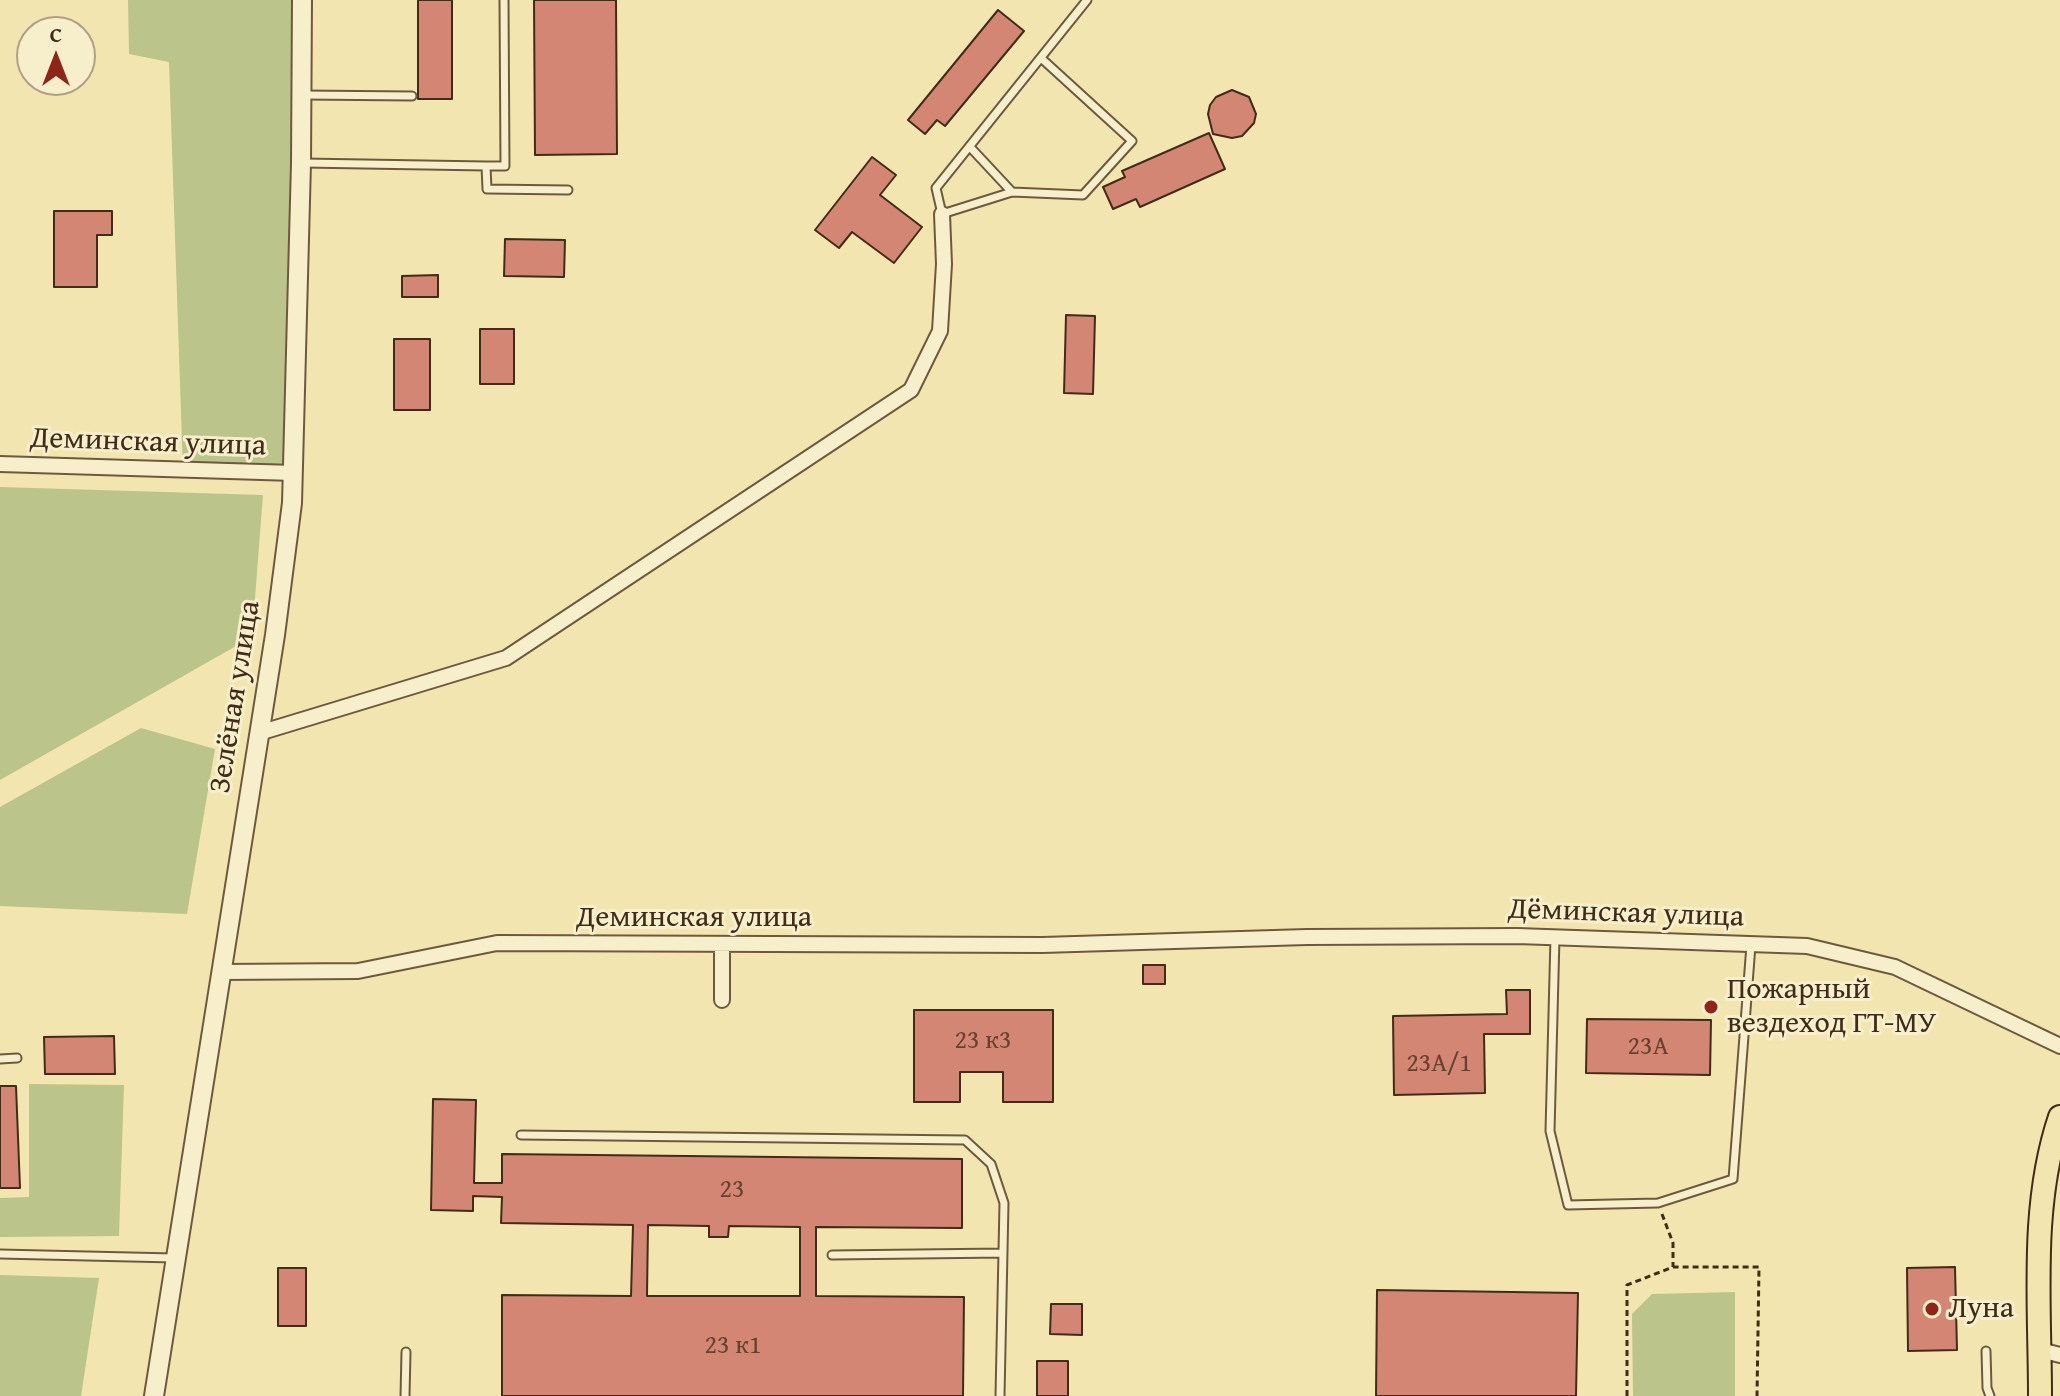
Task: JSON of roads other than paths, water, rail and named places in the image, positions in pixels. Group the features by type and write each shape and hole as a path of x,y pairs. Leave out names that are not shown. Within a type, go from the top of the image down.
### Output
{"highway":[{"path":"2040,1396 2050,1353 2051,1144 2060,1117"}],"street":[{"name":"Зелёная улица","path":"154,1396 286,560 294,473 302,0"},
{"path":"259,733 506,658 911,390 940,331 944,264 942,214"},
{"name":"Деминская улица","path":"0,464 294,473"},
{"name":"Дёминская улица","path":"1170,941 1322,937 1555,937 1807,946 1895,967 2060,1046"},
{"name":"Деминская улица","path":"221,972 358,971 497,943 1042,945 1170,941"},
{"path":"722,944 718,980 722,1000"}],"lane":[{"path":"301,163 505,166 504,0"},
{"path":"1041,58 1132,141 1083,195 1012,192 942,214 936,188 1087,0"},
{"path":"301,95 412,96"},
{"path":"970,147 1012,192"},
{"path":"486,166 487,189 568,190"},
{"path":"1555,937 1550,1131 1568,1205 1658,1203 1733,1179 1751,944"},
{"path":"0,1059 17,1058"},
{"path":"521,1135 965,1140 991,1164 1004,1203 1000,1396"},
{"path":"832,1255 1003,1253"},
{"path":"0,1254 176,1258"},
{"path":"1986,1351 1990,1396"},
{"path":"405,1396 406,1352"}],"place":[{"name":"Пожарный вездеход ГТ-МУ","path":"1711,1007"},
{"name":"Луна","path":"1932,1309"}]}
